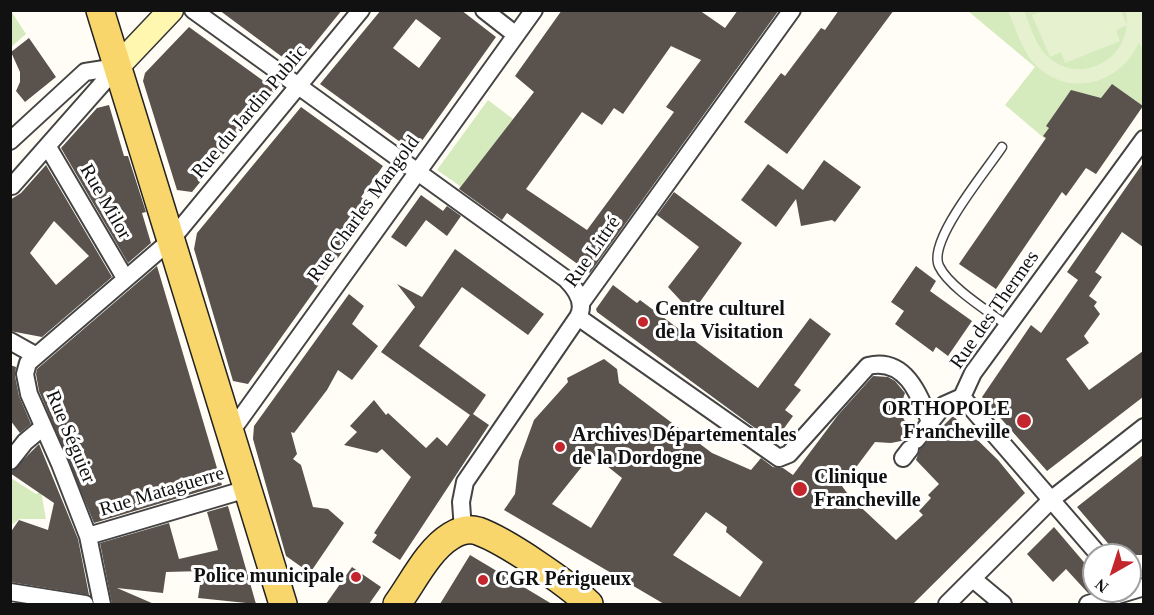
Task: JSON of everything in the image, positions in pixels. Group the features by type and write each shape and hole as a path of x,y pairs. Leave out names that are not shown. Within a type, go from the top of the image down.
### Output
{"main road":[{"path":"100,10 247,489 286,598"},
{"path":"117,66 171,10"},
{"path":"397,604 434,552 452,536 463,530 478,531 499,542 570,586 589,604"}],"street":[{"path":"193,10 566,279 579,295 579,310 779,458 789,454 868,366 876,364 891,365 911,381 930,422"},
{"name":"Rue du Jardin Public","path":"171,240 361,10"},
{"path":"484,10 516,35"},
{"name":"Rue Charles Mangold","path":"230,433 534,10"},
{"name":"Rue Littré","path":"463,530 461,502 465,482 579,310 792,10"},
{"path":"10,141 85,72 117,66"},
{"path":"11,186 48,147 117,66"},
{"name":"Rue des Thermes","path":"1089,543 962,397 974,373 1143,139"},
{"name":"Rue Milor","path":"48,147 125,278"},
{"path":"10,341 35,355 171,240"},
{"name":"Rue Séguier","path":"35,355 28,363 25,374 29,394 88,536 102,604"},
{"path":"909,449 944,405 962,397"},
{"path":"10,461 25,442 43,427"},
{"path":"947,604 1052,499 1143,427"},
{"name":"Rue Mataguerre","path":"88,536 247,489"},
{"path":"973,579 1003,604"},
{"path":"10,592 49,602 85,604"}],"lane":[{"path":"1002,147 941,238 936,258 939,267 951,280 1008,326"}],"green space":[{"path":"10,11 26,34 11,47"},
{"path":"968,11 1143,11 1143,106 1096,174 1044,138 1005,105 1035,67"},
{"path":"1008,11 1024,11 1036,41 1047,56 1061,65 1076,69 1090,68 1103,62 1114,53 1123,41 1127,27 1126,11 1143,11 1143,51 1139,42 1131,57 1119,69 1106,77 1091,82 1060,81 1045,73 1032,61 1021,43"},
{"path":"1043,11 1121,11 1127,25 1116,30 1120,41 1065,63 1061,52 1050,57 1032,15"},
{"path":"488,100 513,119 459,190 460,186 437,170"},
{"path":"11,478 36,494 41,491 46,519 20,519 11,525"}],"building":[{"path":"219,10 342,10 303,58 295,63 289,62"},
{"path":"381,10 461,10 496,37 414,152 320,84","holes":["416,19 441,38 419,68 393,48"]},
{"path":"562,10 699,10 725,28 738,10 779,10 590,273 507,213 502,220 459,189 534,92 515,76","holes":["671,46 701,60 666,107 674,112 587,230 526,189 582,112 602,125 614,108 623,114"]},
{"path":"839,10 894,10 787,154 744,122 781,73 785,76 821,28 825,30"},
{"path":"189,27 276,90 192,192 177,190 143,81 145,73"},
{"path":"29,38 56,77 25,102 16,91 20,82 20,72 11,52"},
{"path":"1112,84 1143,106 1096,174 1086,168 1066,196 1062,192 996,289 959,264 1046,138 1043,136 1049,128 1046,126 1071,90 1101,98"},
{"path":"109,105 124,156 128,156 146,212 142,213 151,243 128,263 61,148 97,108"},
{"path":"301,107 383,166 361,197 375,206 248,384 233,381 194,249 197,233"},
{"path":"824,160 861,187 835,222 832,220 801,226 796,199 776,227 741,200 768,164 803,190"},
{"path":"1143,163 1143,247 1122,232 1095,272 1102,277 1089,296 1097,302 1094,306 1100,314 1084,336 1089,343 1066,359 1089,390 1143,351 1143,397 1047,471 982,397 1031,325 1041,333 1078,280 1067,272"},
{"path":"46,165 112,277 42,337 10,331 10,200 21,193","holes":["54,221 89,256 56,285 30,253"]},
{"path":"674,192 742,243 692,313 668,287 699,247 657,215"},
{"path":"421,195 443,211 447,206 461,216 447,236 426,220 406,247 391,237"},
{"path":"455,249 544,314 528,335 462,287 419,346 486,395 473,414 489,425 400,560 372,542 377,535 374,533 411,477 382,449 377,453 344,445 357,432 350,426 374,400 386,415 388,413 426,448 437,437 447,446 470,415 381,352 415,307 397,284 422,297"},
{"path":"157,266 222,485 94,523 39,391 37,369"},
{"path":"916,266 936,281 930,291 972,321 948,356 936,347 933,352 895,324 904,311 891,302"},
{"path":"613,285 637,303 640,300 758,388 810,318 831,334 794,385 801,390 785,410 793,416 774,442 597,312 596,309"},
{"path":"349,294 364,306 352,324 378,346 352,380 338,370 327,390 294,433 291,432 297,454 293,459 301,465 313,507 328,509 344,523 310,573 286,556 253,439 254,426"},
{"path":"604,359 617,369 619,383 712,453 751,470 761,458 773,467 783,468 793,475 838,415 873,376 888,377 895,381 905,393 899,410 907,425 906,440 891,443 875,442 842,486 850,497 896,540 923,515 919,511 931,498 928,495 939,484 916,460 920,449 953,416 998,460 1025,493 913,604 664,604 504,510 515,494 519,461 534,420 568,382 567,378","holes":["592,454 622,478 591,528 552,504","706,512 727,527 726,532 763,562 740,597 673,555"]},
{"path":"10,365 16,367 15,376 19,396 31,424 20,433 10,420"},
{"path":"39,444 78,539 89,595 10,582 10,533 19,520 48,530 54,503 10,473"},
{"path":"1143,455 1143,555 1142,543 1108,543 1077,507"},
{"path":"228,506 256,604 198,598 202,571 166,572 163,593 117,588 154,604 112,604 100,543 169,523 179,559 218,550 207,512"},
{"path":"1054,527 1082,560 1082,586 1066,569 1053,582 1027,554"},
{"name":"CGR Périgueux","path":"470,555 552,604 440,604"},
{"name":"Police municipale","path":"352,567 381,587 369,604 326,604"}],"place":[{"name":"Centre culturel de la Visitation","path":"643,322"},
{"name":"ORTHOPOLE Francheville","path":"1024,421"},
{"name":"Archives Départementales de la Dordogne","path":"560,447"},
{"name":"Clinique Francheville","path":"800,489"},
{"name":"Police municipale","path":"356,577"},
{"name":"CGR Périgueux","path":"483,580"}]}
